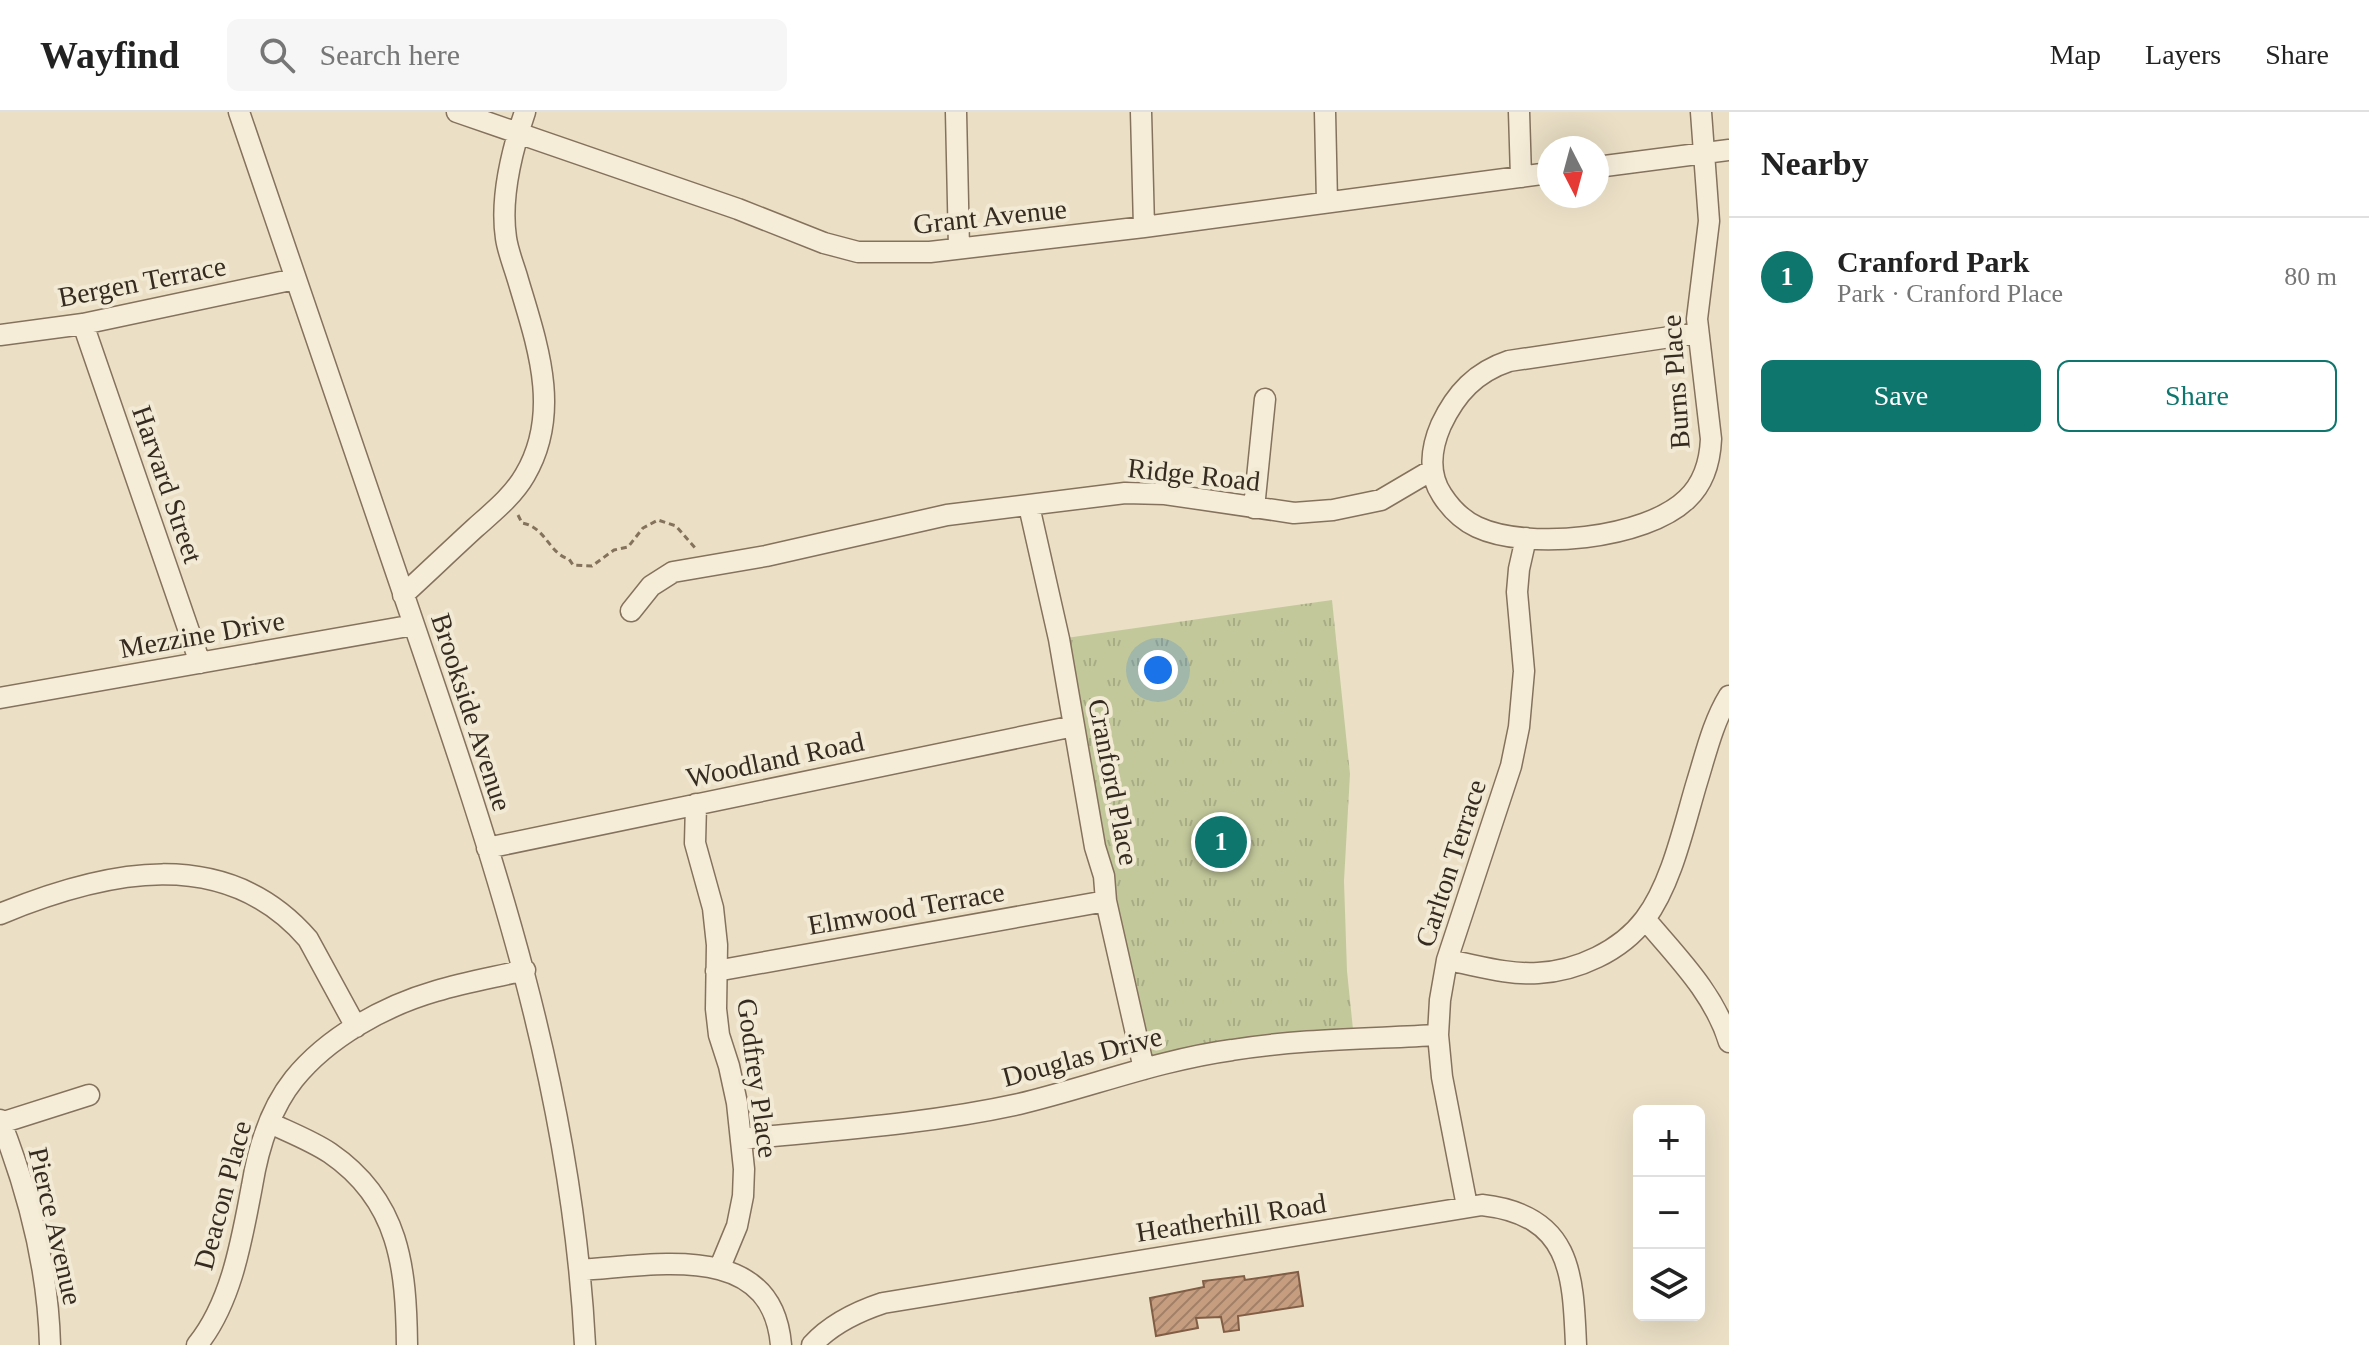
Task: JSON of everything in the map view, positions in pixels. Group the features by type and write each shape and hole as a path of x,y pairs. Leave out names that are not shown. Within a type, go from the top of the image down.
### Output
{"street":[{"name":"Brookside Avenue","path":"239,112 414,625 525,970 556,1103 580,1270 585,1345"},
{"name":"Grant Avenue","path":"457,112 738,209 824,243 858,252 894,254 1144,227 1537,175"},
{"path":"403,595 507,499 536,454 543,428 546,406 541,365 506,239 505,210 518,132 525,112"},
{"path":"956,112 959,248"},
{"path":"1141,112 1144,227"},
{"path":"1325,112 1327,202"},
{"path":"1519,112 1521,177"},
{"name":"Burns Place","path":"1432,470 1438,489 1448,505 1461,517 1493,533 1526,538 1582,537 1617,531 1672,511 1697,488 1710,457 1711,439 1697,333 1699,289 1709,221 1701,112"},
{"path":"1609,165 1729,150"},
{"name":"Bergen Terrace","path":"0,335 83,324 295,279"},
{"name":"Harvard Street","path":"83,324 200,663"},
{"path":"1432,470 1437,438 1450,408 1474,378 1492,367 1509,361 1697,333"},
{"path":"1254,508 1265,399"},
{"name":"Ridge Road","path":"631,611 651,586 673,572 766,556 947,515 1125,493 1165,494 1294,513 1333,510 1381,500 1432,470"},
{"name":"Cranford Place","path":"1029,506 1059,639 1095,847 1104,876 1106,901 1144,1069"},
{"name":"Carlton Terrace","path":"1467,1206 1442,1077 1438,1035 1440,1000 1447,960 1511,766 1519,727 1524,671 1517,592 1526,538"},
{"name":"Mezzine Drive","path":"0,698 414,625"},
{"path":"1447,960 1511,972 1537,973 1560,970 1604,954 1623,941 1645,919 1675,854 1718,718 1729,696"},
{"name":"Woodland Road","path":"487,848 1074,726"},
{"name":"Godfrey Place","path":"696,804 695,843 713,908 717,945 719,1035 737,1103 744,1169 743,1196 733,1240 720,1267"},
{"path":"0,914 90,885 152,874 187,874 233,884 269,904 301,931 356,1027"},
{"name":"Elmwood Terrace","path":"716,971 1106,901"},
{"path":"1645,919 1701,986 1715,1008 1729,1042"},
{"name":"Deacon Place","path":"197,1345 206,1334 218,1307 237,1255 259,1153 270,1123 292,1081 326,1049 356,1027 401,1004 437,991 525,970"},
{"name":"Douglas Drive","path":"741,1139 958,1115 1046,1097 1144,1069 1229,1050 1278,1044 1438,1035"},
{"path":"1,1121 89,1095"},
{"name":"Pierce Avenue","path":"1,1121 32,1222 43,1274 50,1345"},
{"path":"270,1123 329,1152 367,1188 383,1213 402,1261 406,1286 407,1345"},
{"name":"Heatherhill Road","path":"812,1345 837,1323 883,1303 1467,1206 1500,1207 1534,1222 1549,1234 1569,1266 1574,1285 1576,1345"},
{"path":"580,1270 698,1264 720,1267 754,1286 766,1300 775,1317 781,1345"}],"path":[{"path":"507,499 522,523 527,522 545,535 552,548 573,565 592,566 614,550 628,547 643,528 658,520 676,526 703,556 705,567"}],"green space":[{"path":"1332,600 1350,774 1344,881 1347,971 1354,1039 1144,1069 1059,639"}],"building":[{"path":"1298,1272 1303,1306 1238,1316 1239,1330 1224,1332 1221,1317 1196,1318 1198,1328 1156,1336 1150,1298 1204,1287 1203,1281 1244,1276 1245,1280"}],"place":[{"name":"Cranford Park","path":"1221,842"}]}
